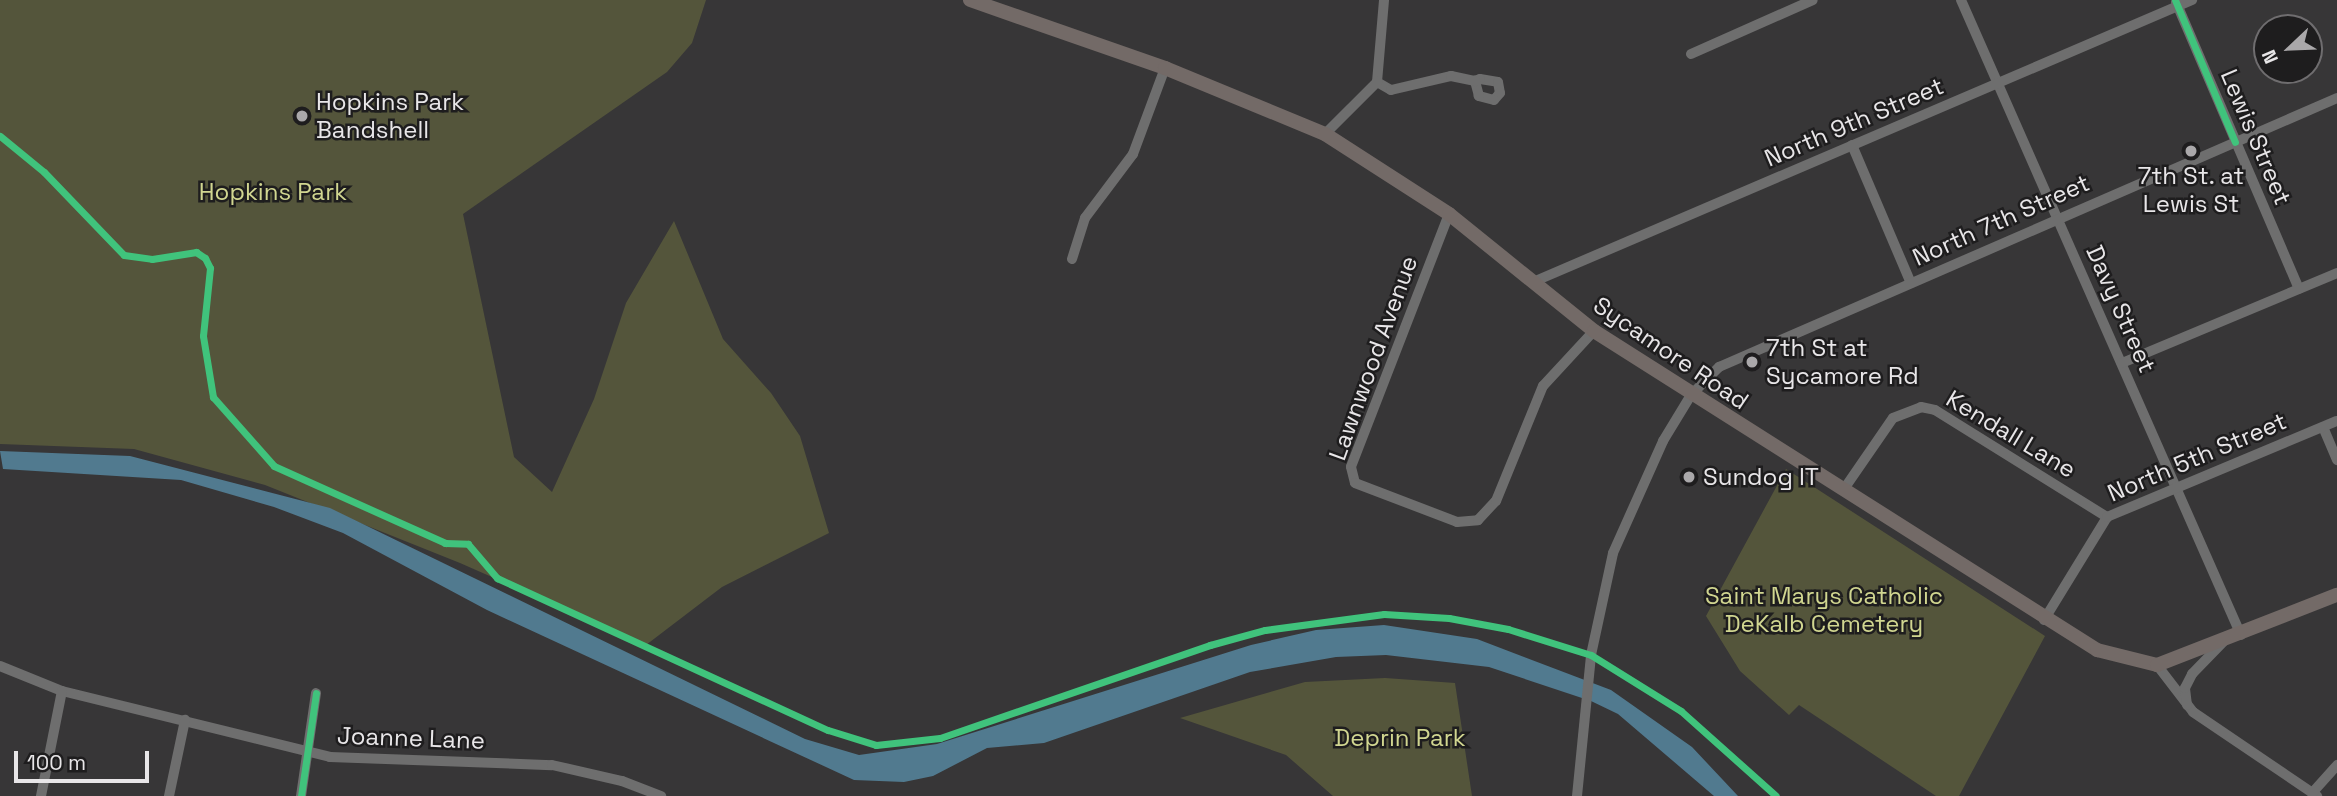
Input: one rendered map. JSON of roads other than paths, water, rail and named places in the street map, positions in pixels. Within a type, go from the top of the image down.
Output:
[{"type":"main road","name":"Sycamore Road","points":[[970,0],[988,3],[1165,68],[1325,134],[1448,214],[1594,331],[1691,395],[1844,489],[2045,620],[2097,650],[2157,665]]},
{"type":"main road","points":[[2157,665],[2241,635],[2337,595]]},
{"type":"street","points":[[1325,134],[1377,82],[1384,0]]},
{"type":"street","points":[[1691,54],[1813,0]]},
{"type":"street","name":"Davy Street","points":[[1961,0],[1996,85],[2241,635]]},
{"type":"street","name":"North 9th Street","points":[[1533,282],[1996,85],[2177,3],[2192,0]]},
{"type":"street","name":"Lewis Street","points":[[2177,3],[2299,289]]},
{"type":"street","points":[[1072,259],[1085,218],[1133,154],[1165,68]]},
{"type":"street","points":[[1377,82],[1391,90],[1451,76],[1475,81]]},
{"type":"street","name":"North 7th Street","points":[[1577,796],[1591,655],[1606,575],[1620,532],[1642,481],[1691,395],[1718,368],[1761,346],[1911,283],[2056,217],[2337,98]]},
{"type":"street","points":[[1852,145],[1911,283]]},
{"type":"street","name":"Lawnwood Avenue","points":[[1448,214],[1351,467],[1353,480],[1360,487],[1457,522],[1478,520],[1496,501],[1543,386],[1594,331]]},
{"type":"street","points":[[2122,363],[2337,273]]},
{"type":"street","name":"Kendall Lane","points":[[1844,489],[1894,418],[1921,407],[1935,410],[2107,517]]},
{"type":"street","name":"North 5th Street","points":[[2045,620],[2107,517],[2176,485],[2337,421]]},
{"type":"street","points":[[2323,427],[2337,460]]},
{"type":"street","points":[[2187,705],[2185,688],[2192,674],[2224,641]]},
{"type":"street","points":[[2157,665],[2187,705],[2314,794],[2337,765]]},
{"type":"street","name":"Joanne Lane","points":[[0,666],[62,691],[345,760],[552,765],[622,780],[661,796]]},
{"type":"street","points":[[41,796],[62,691]]},
{"type":"street","points":[[301,796],[310,753],[316,693]]},
{"type":"street","points":[[169,796],[185,720]]},
{"type":"water","points":[[0,451],[130,456],[330,508],[805,739],[859,755],[937,744],[1251,645],[1316,630],[1384,625],[1477,639],[1611,690],[1692,747],[1738,796],[1714,796],[1618,714],[1591,701],[1489,667],[1386,655],[1336,657],[1250,672],[1044,743],[987,748],[933,776],[904,782],[854,780],[487,610],[343,533],[274,507],[181,480],[3,469]]},
{"type":"place","name":"Hopkins Park Bandshell","points":[[302,116]]},
{"type":"place","name":"7th St. at Lewis St","points":[[2191,151]]},
{"type":"place","name":"7th St at Sycamore Rd","points":[[1752,362]]},
{"type":"place","name":"Sundog IT","points":[[1689,477]]},
{"type":"park label","name":"Hopkins Park","points":[[273,192]]},
{"type":"park label","name":"Saint Marys Catholic DeKalb Cemetery","points":[[1824,610]]},
{"type":"park label","name":"Deprin Park","points":[[1400,738]]}]
